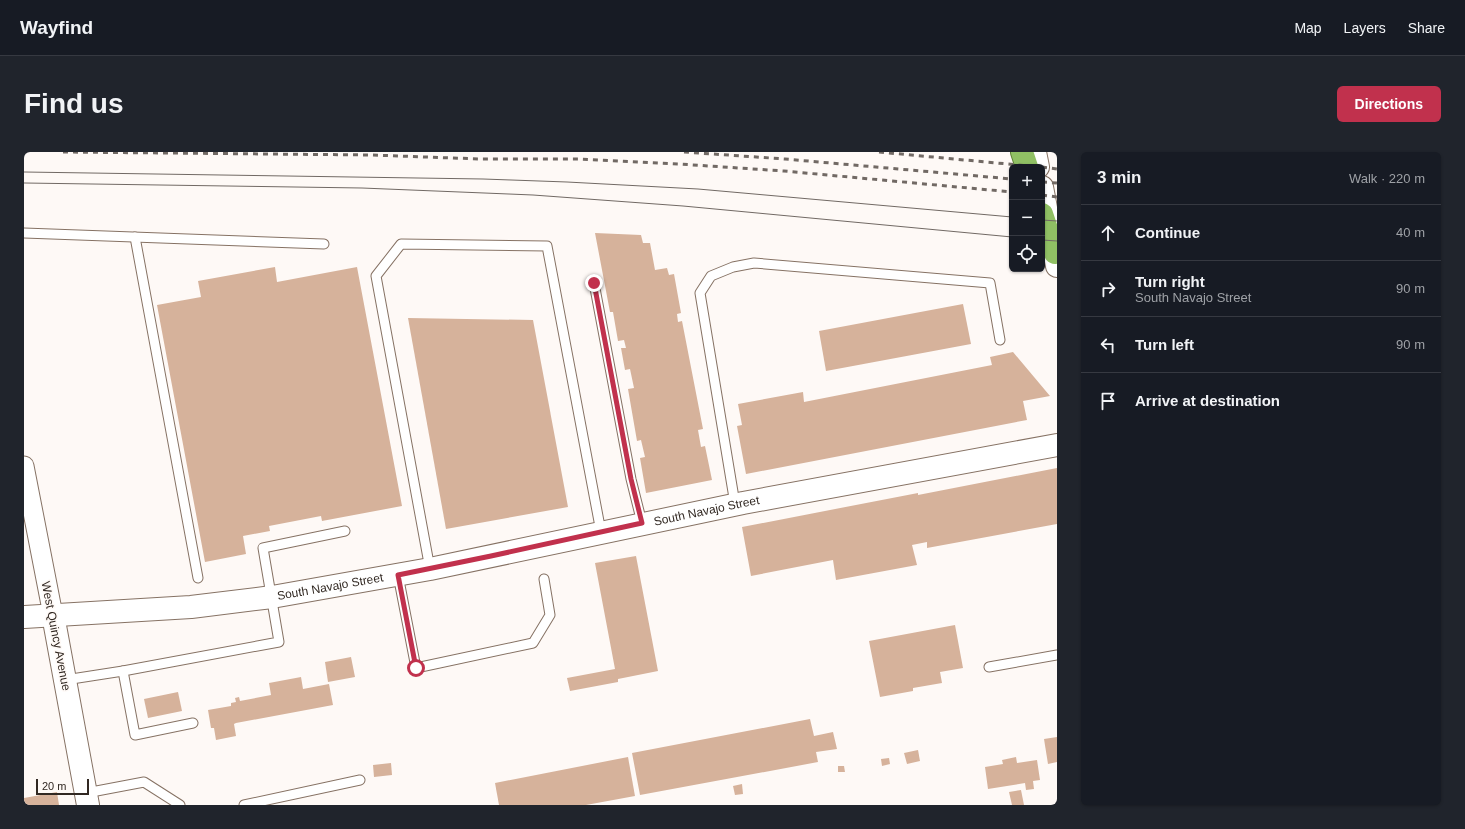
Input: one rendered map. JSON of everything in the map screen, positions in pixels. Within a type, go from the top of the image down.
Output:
[{"type":"highway","points":[[1022,152],[1026,164]]},
{"type":"highway","points":[[1045,224],[1056,259]]},
{"type":"street","points":[[1035,152],[1037,164]]},
{"type":"street","points":[[1045,200],[1056,259]]},
{"type":"street","name":"South Navajo Street","points":[[24,616],[191,607],[272,598],[430,569],[736,504],[1057,445]]},
{"type":"street","name":"West Quincy Avenue","points":[[24,466],[30,526],[53,615],[87,799]]},
{"type":"lane","points":[[24,233],[324,244]]},
{"type":"lane","points":[[135,237],[198,578]]},
{"type":"lane","points":[[430,569],[376,276],[401,244],[547,246],[601,532]]},
{"type":"lane","points":[[736,504],[700,293],[711,276],[733,268],[754,263],[990,283],[1000,340]]},
{"type":"lane","points":[[594,283],[631,479],[642,523]]},
{"type":"lane","points":[[65,680],[123,671],[279,642],[263,548],[345,531]]},
{"type":"lane","points":[[398,575],[416,668],[533,643],[550,615],[544,579]]},
{"type":"lane","points":[[989,667],[1057,655]]},
{"type":"lane","points":[[123,671],[135,735],[193,724]]},
{"type":"lane","points":[[244,805],[360,780]]},
{"type":"lane","points":[[87,799],[144,782],[180,805]]},
{"type":"building","points":[[595,233],[641,235],[643,243],[650,243],[655,270],[667,268],[669,275],[674,274],[681,313],[677,314],[678,322],[682,321],[703,429],[698,430],[701,447],[705,446],[712,480],[646,493],[640,458],[645,457],[641,440],[637,441],[628,389],[634,388],[630,369],[625,370],[621,348],[626,348],[624,340],[618,341],[613,312],[610,312]]},
{"type":"building","points":[[275,267],[277,282],[357,267],[402,506],[322,521],[321,516],[269,526],[270,531],[243,536],[246,554],[205,562],[157,305],[201,297],[198,281]]},
{"type":"building","points":[[963,304],[971,344],[826,371],[819,331]]},
{"type":"building","points":[[408,318],[533,320],[568,507],[446,529]]},
{"type":"building","points":[[1013,352],[1050,396],[1023,401],[1027,420],[746,474],[737,426],[742,425],[738,404],[803,392],[804,402],[992,365],[990,357]]},
{"type":"building","points":[[1057,468],[1057,524],[927,548],[927,542],[912,545],[917,565],[836,580],[833,560],[751,576],[742,527]]},
{"type":"building","points":[[636,556],[658,671],[618,679],[618,682],[570,691],[567,678],[615,669],[595,563]]},
{"type":"building","points":[[955,625],[963,668],[940,672],[942,683],[913,688],[913,691],[880,697],[869,641]]},
{"type":"building","points":[[351,657],[355,677],[328,682],[325,662]]},
{"type":"building","points":[[301,677],[303,689],[329,684],[333,705],[236,723],[234,724],[236,736],[216,740],[214,728],[211,728],[208,710],[231,706],[231,703],[236,702],[235,698],[239,697],[240,701],[271,695],[269,683]]},
{"type":"building","points":[[178,692],[182,711],[148,718],[144,699]]},
{"type":"building","points":[[810,719],[814,736],[833,732],[837,749],[816,752],[818,762],[640,795],[632,753]]},
{"type":"building","points":[[1057,737],[1057,762],[1048,764],[1044,739]]},
{"type":"building","points":[[918,750],[920,761],[907,764],[904,753]]},
{"type":"building","points":[[628,757],[635,796],[586,805],[499,805],[495,783]]},
{"type":"building","points":[[1016,757],[1017,763],[1037,760],[1040,780],[1033,781],[1034,789],[1026,790],[1025,783],[988,789],[985,767],[1003,764],[1002,760]]},
{"type":"building","points":[[889,758],[890,764],[882,766],[881,759]]},
{"type":"building","points":[[391,763],[392,775],[374,777],[373,765]]},
{"type":"building","points":[[838,766],[844,766],[845,772],[838,772]]},
{"type":"building","points":[[742,784],[743,794],[735,795],[733,786]]},
{"type":"building","points":[[1021,790],[1024,805],[1012,805],[1009,792]]},
{"type":"building","points":[[57,792],[59,805],[24,805],[24,798]]},
{"type":"tram line","points":[[24,172],[483,179],[567,182],[698,189],[1009,217]]},
{"type":"tram line","points":[[24,183],[362,188],[533,195],[683,206],[1009,237]]},
{"type":"tram line","points":[[1045,220],[1057,221]]},
{"type":"tram line","points":[[1045,240],[1057,241]]},
{"type":"railway","points":[[63,152],[372,155],[480,159],[579,159],[784,171],[1009,192]]},
{"type":"railway","points":[[684,152],[785,159],[1009,179]]},
{"type":"railway","points":[[879,152],[1009,164]]},
{"type":"railway","points":[[1045,167],[1057,169]]},
{"type":"railway","points":[[1045,182],[1057,183]]},
{"type":"railway","points":[[1045,195],[1057,197]]},
{"type":"route","points":[[416,668],[398,575],[642,523],[631,479],[594,283]]}]
